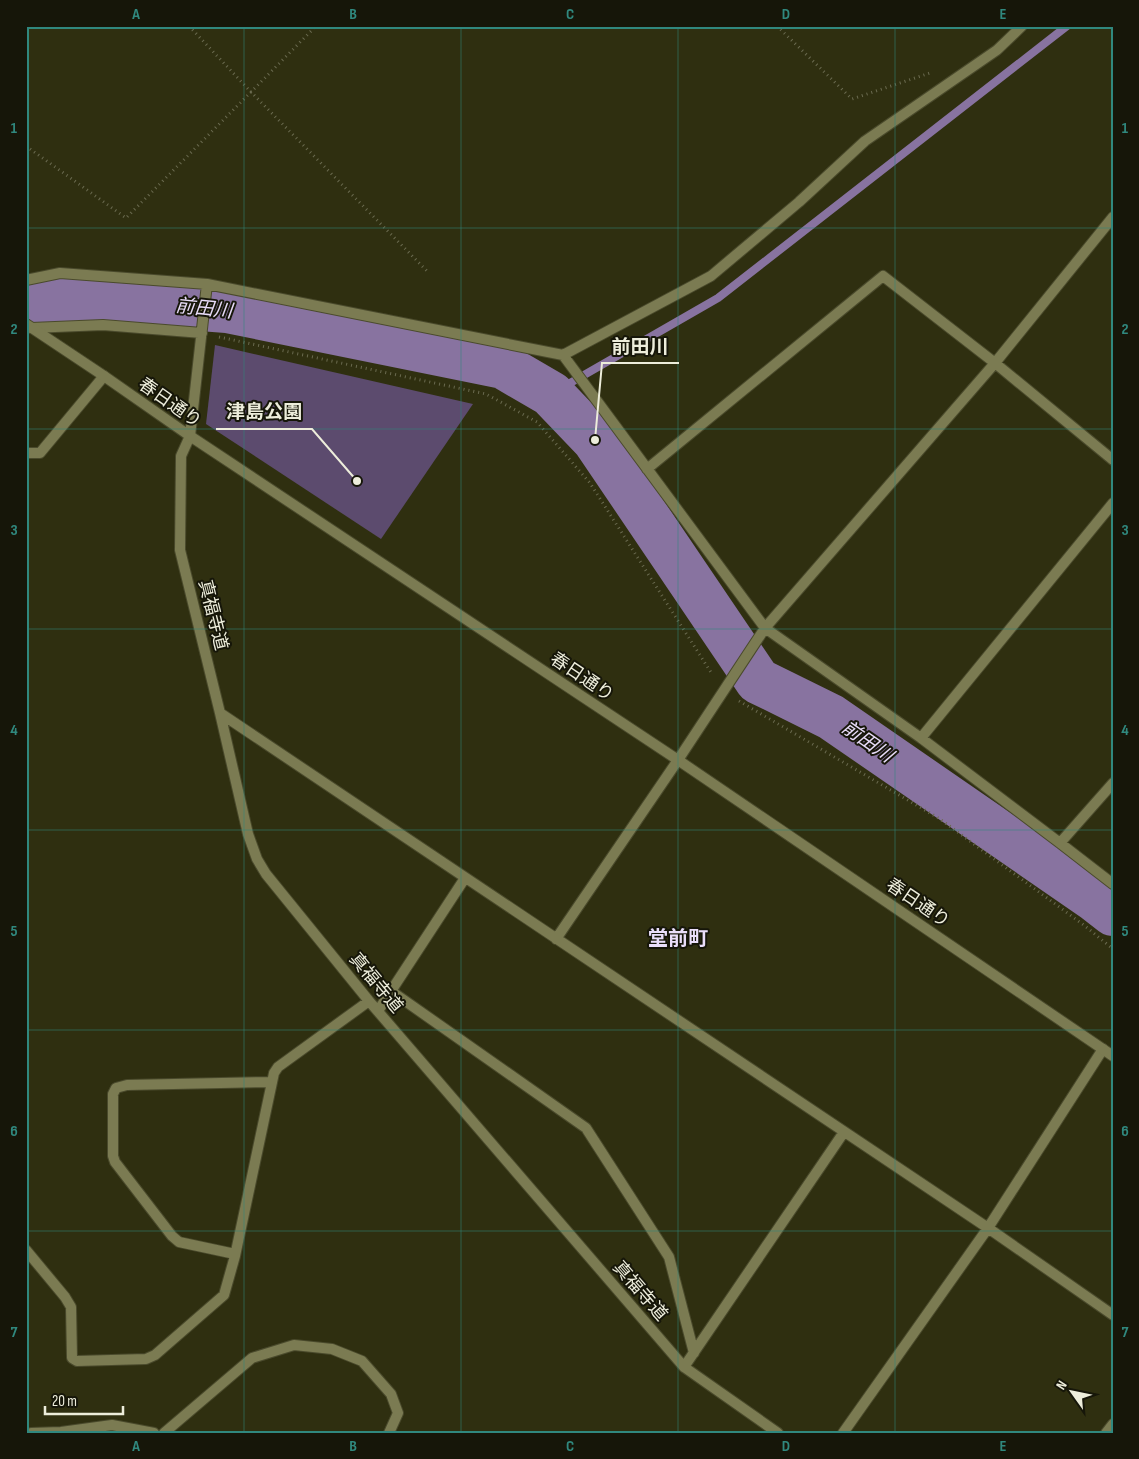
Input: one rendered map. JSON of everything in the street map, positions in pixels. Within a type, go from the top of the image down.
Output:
[{"type":"street","points":[[26,280],[60,273],[207,284],[563,354],[711,276],[798,202],[865,141],[997,50],[1022,26]]},
{"type":"street","points":[[556,939],[724,692],[765,628],[994,363],[1113,216]]},
{"type":"street","points":[[647,469],[883,276],[1113,460]]},
{"type":"street","name":"真福寺道","points":[[207,284],[190,436],[181,456],[180,550],[248,834],[258,859],[266,874],[369,1001],[684,1367],[778,1433]]},
{"type":"street","points":[[29,326],[104,324],[202,333]]},
{"type":"street","name":"春日通り","points":[[29,326],[190,436],[678,760],[1113,1056]]},
{"type":"street","points":[[563,354],[765,628],[921,738],[1113,884]]},
{"type":"street","points":[[26,453],[40,453],[104,376]]},
{"type":"street","points":[[921,738],[1113,503]]},
{"type":"street","points":[[220,712],[988,1228],[1113,1315]]},
{"type":"street","points":[[1060,842],[1113,783]]},
{"type":"street","points":[[378,1011],[466,878]]},
{"type":"street","points":[[390,991],[586,1128],[669,1257],[694,1353]]},
{"type":"street","points":[[26,1250],[71,1307],[72,1358],[77,1361],[146,1359],[155,1355],[224,1295],[235,1254],[274,1073],[278,1067],[369,1001]]},
{"type":"street","points":[[843,1433],[988,1228],[1103,1049]]},
{"type":"street","points":[[235,1254],[179,1242],[172,1236],[115,1162],[113,1156],[113,1094],[116,1088],[128,1086],[272,1082]]},
{"type":"street","points":[[684,1367],[844,1132]]},
{"type":"street","points":[[164,1433],[252,1358],[294,1344],[332,1348],[362,1361],[391,1394],[398,1413],[389,1433]]},
{"type":"street","points":[[1106,1433],[1113,1424]]},
{"type":"street","points":[[31,1433],[61,1432],[112,1426],[154,1433]]},
{"type":"path","points":[[189,26],[251,92],[429,273]]},
{"type":"path","points":[[26,146],[126,218],[316,26]]},
{"type":"path","points":[[777,26],[852,99],[933,71]]},
{"type":"path","points":[[202,333],[486,394],[537,422],[590,483],[724,692],[940,819],[1085,926],[1113,949]]},
{"type":"shaded area","points":[[215,345],[473,404],[381,539],[206,424]]},
{"type":"waterway","points":[[551,394],[718,298],[1067,26]]},
{"type":"waterway","name":"前田川","points":[[26,308],[70,298],[227,310],[503,366],[551,394],[595,440],[758,681],[831,717],[1113,913]]},
{"type":"place","name":"前田川","points":[[595,440]]},
{"type":"place","name":"津島公園","points":[[357,481]]},
{"type":"district","name":"堂前町","points":[[678,939]]}]
